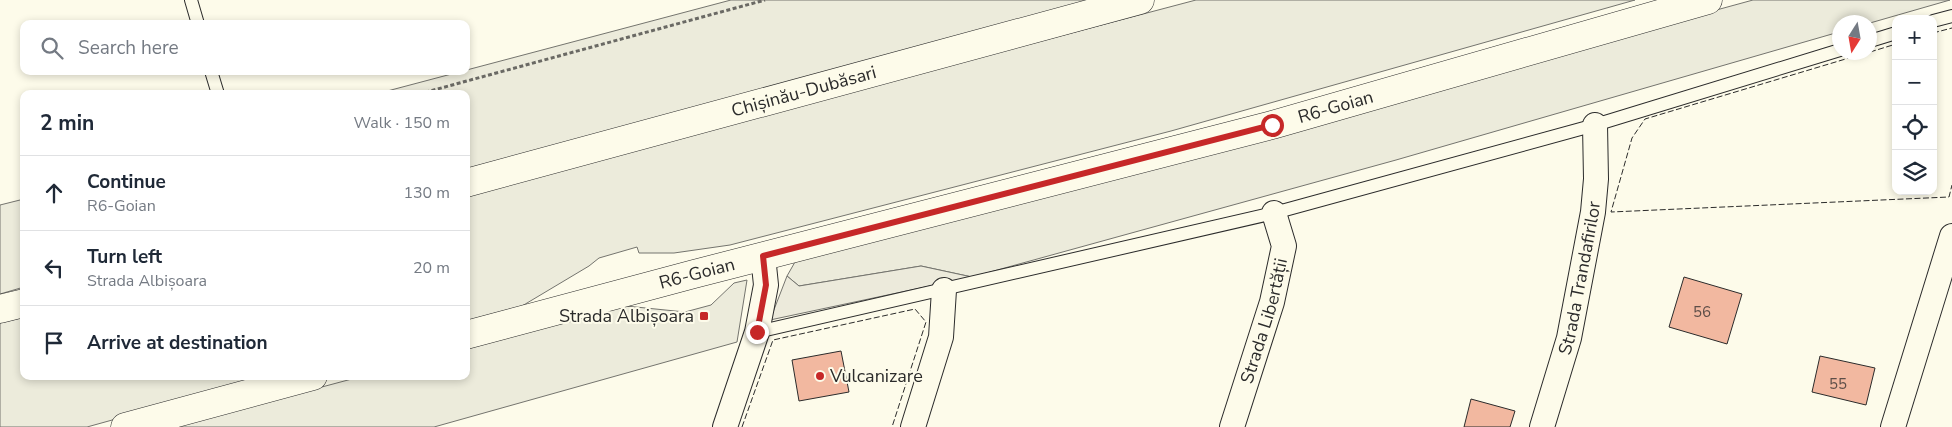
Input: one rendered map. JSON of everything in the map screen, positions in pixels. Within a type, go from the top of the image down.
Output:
[{"type":"main road","name":"Chișinău-Dubăsari","points":[[470,182],[1140,0]]},
{"type":"main road","name":"R6-Goian","points":[[470,334],[763,256],[1272,125],[1708,0]]},
{"type":"main road","points":[[0,309],[20,304]]},
{"type":"main road","points":[[125,427],[299,380]]},
{"type":"street","name":"Strada Trandafirilor","points":[[1542,427],[1569,338],[1593,212],[1596,179],[1595,125]]},
{"type":"street","name":"Strada Libertății","points":[[1232,427],[1272,302],[1284,246],[1274,213]]},
{"type":"street","points":[[1893,427],[1952,236]]},
{"type":"street","points":[[725,427],[757,332],[766,285],[763,256]]},
{"type":"street","points":[[913,427],[941,337],[944,290]]},
{"type":"lane","points":[[191,0],[197,20]]},
{"type":"lane","points":[[1937,20],[1952,16]]},
{"type":"lane","points":[[1877,39],[1892,34]]},
{"type":"lane","points":[[757,332],[1274,213],[1595,125],[1832,52]]},
{"type":"lane","points":[[212,75],[217,90]]},
{"type":"path","points":[[434,90],[765,0]]},
{"type":"shaded area","points":[[731,0],[1091,0],[470,168],[470,90],[391,90],[448,75],[470,75],[470,69]]},
{"type":"shaded area","points":[[1196,0],[1635,0],[1171,131],[730,245],[674,253],[639,253],[637,247],[599,258],[522,306],[470,320],[470,195],[761,115]]},
{"type":"shaded area","points":[[1753,0],[1950,0],[1892,15],[1892,17],[1877,21],[1877,15],[1832,15],[1832,34],[1396,160],[972,277],[921,266],[799,286],[787,276],[795,262]]},
{"type":"shaded area","points":[[20,200],[20,288],[0,294],[0,205]]},
{"type":"shaded area","points":[[921,266],[972,277],[770,320],[787,276],[799,286]]},
{"type":"shaded area","points":[[747,280],[737,342],[434,427],[172,427],[348,380],[470,380],[470,348],[626,306],[685,312],[711,305],[734,283]]},
{"type":"shaded area","points":[[20,318],[20,380],[257,380],[87,427],[0,427],[0,323]]},
{"type":"building","points":[[1684,277],[1742,294],[1727,344],[1669,327]]},
{"type":"building","name":"Vulcanizare","points":[[841,351],[849,392],[799,401],[792,360]]},
{"type":"building","points":[[1820,356],[1875,368],[1866,405],[1812,392]]},
{"type":"building","points":[[1471,399],[1515,411],[1510,427],[1464,427]]},
{"type":"fence","points":[[1937,32],[1952,28]]},
{"type":"fence","points":[[1877,50],[1892,45]]},
{"type":"fence","points":[[1842,60],[1645,119],[1632,138],[1611,212],[1949,197],[1952,185]]},
{"type":"fence","points":[[742,427],[773,340],[915,309],[926,322],[892,427]]},
{"type":"place","name":"Strada Albișoara","points":[[704,316]]},
{"type":"place","name":"Vulcanizare","points":[[820,376]]},
{"type":"route","points":[[757,332],[766,285],[763,256],[1272,125]]}]
